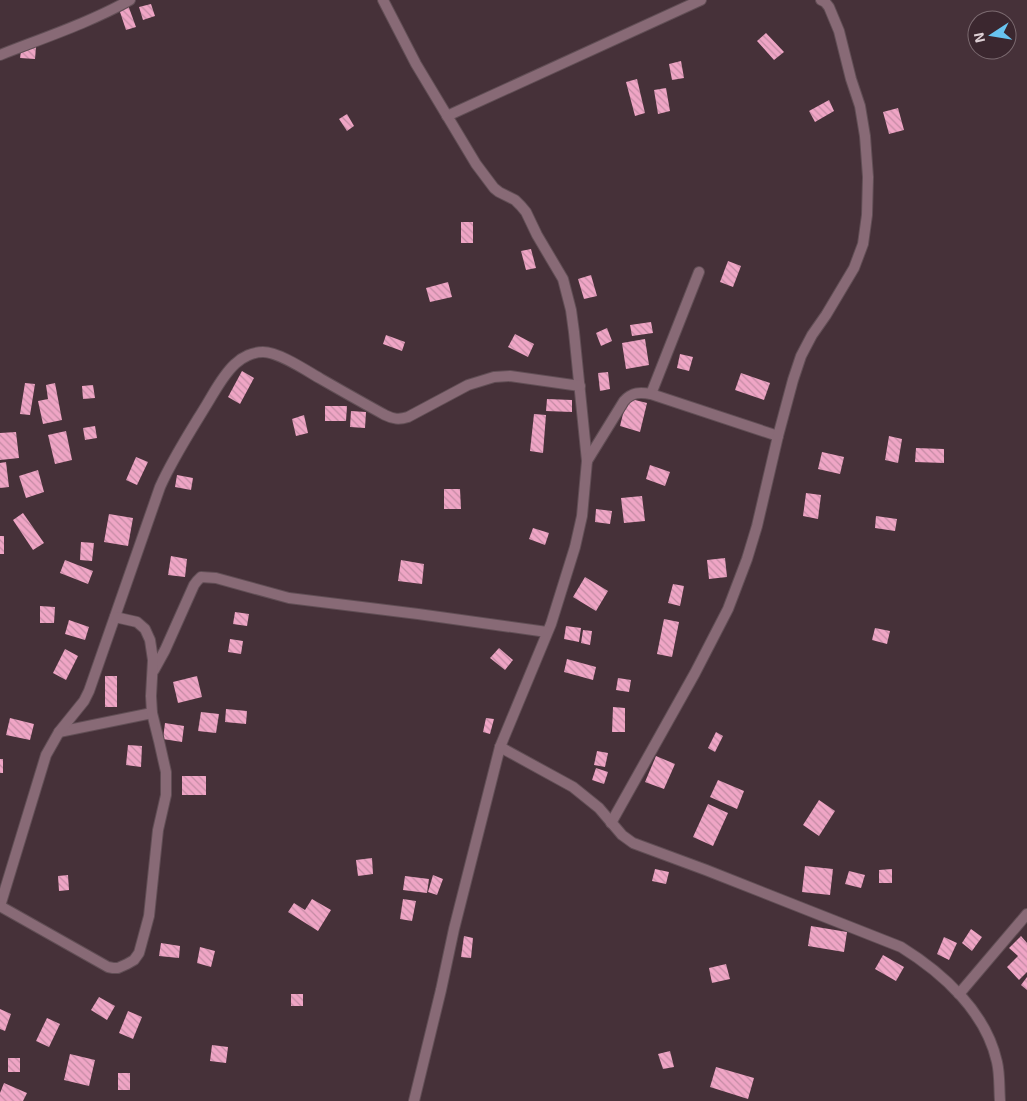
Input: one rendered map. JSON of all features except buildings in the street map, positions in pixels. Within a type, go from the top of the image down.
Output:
[{"type":"street","points":[[0,55],[91,19],[130,0]]},
{"type":"street","points":[[383,0],[416,64],[476,164],[494,188],[515,200],[526,212],[537,235],[564,279],[571,310],[587,461],[582,516],[575,547],[547,632],[500,747],[454,929],[414,1101]]},
{"type":"street","points":[[447,116],[701,0]]},
{"type":"street","points":[[611,823],[728,610],[757,526],[778,436],[801,356],[854,268],[863,244],[867,215],[868,177],[865,136],[860,106],[839,31],[829,7],[821,0]]},
{"type":"street","points":[[651,394],[699,272]]},
{"type":"street","points":[[115,617],[137,622],[145,629],[150,640],[153,672],[152,713],[166,772],[166,795],[158,830],[149,916],[139,953],[134,960],[118,968],[108,966],[0,906],[46,755],[59,732],[84,701],[89,691],[160,487],[169,466],[234,364],[254,353],[264,352],[290,361],[392,419],[408,417],[468,385],[494,377],[510,376],[580,386]]},
{"type":"street","points":[[587,461],[628,396],[641,392],[778,436]]},
{"type":"street","points":[[153,672],[194,585],[201,577],[216,578],[289,598],[547,632]]},
{"type":"street","points":[[59,732],[152,713]]},
{"type":"street","points":[[500,747],[573,786],[599,808],[622,835],[633,843],[901,947],[929,965],[978,1017],[987,1034],[997,1063],[1000,1101]]},
{"type":"street","points":[[958,994],[1027,914]]}]
